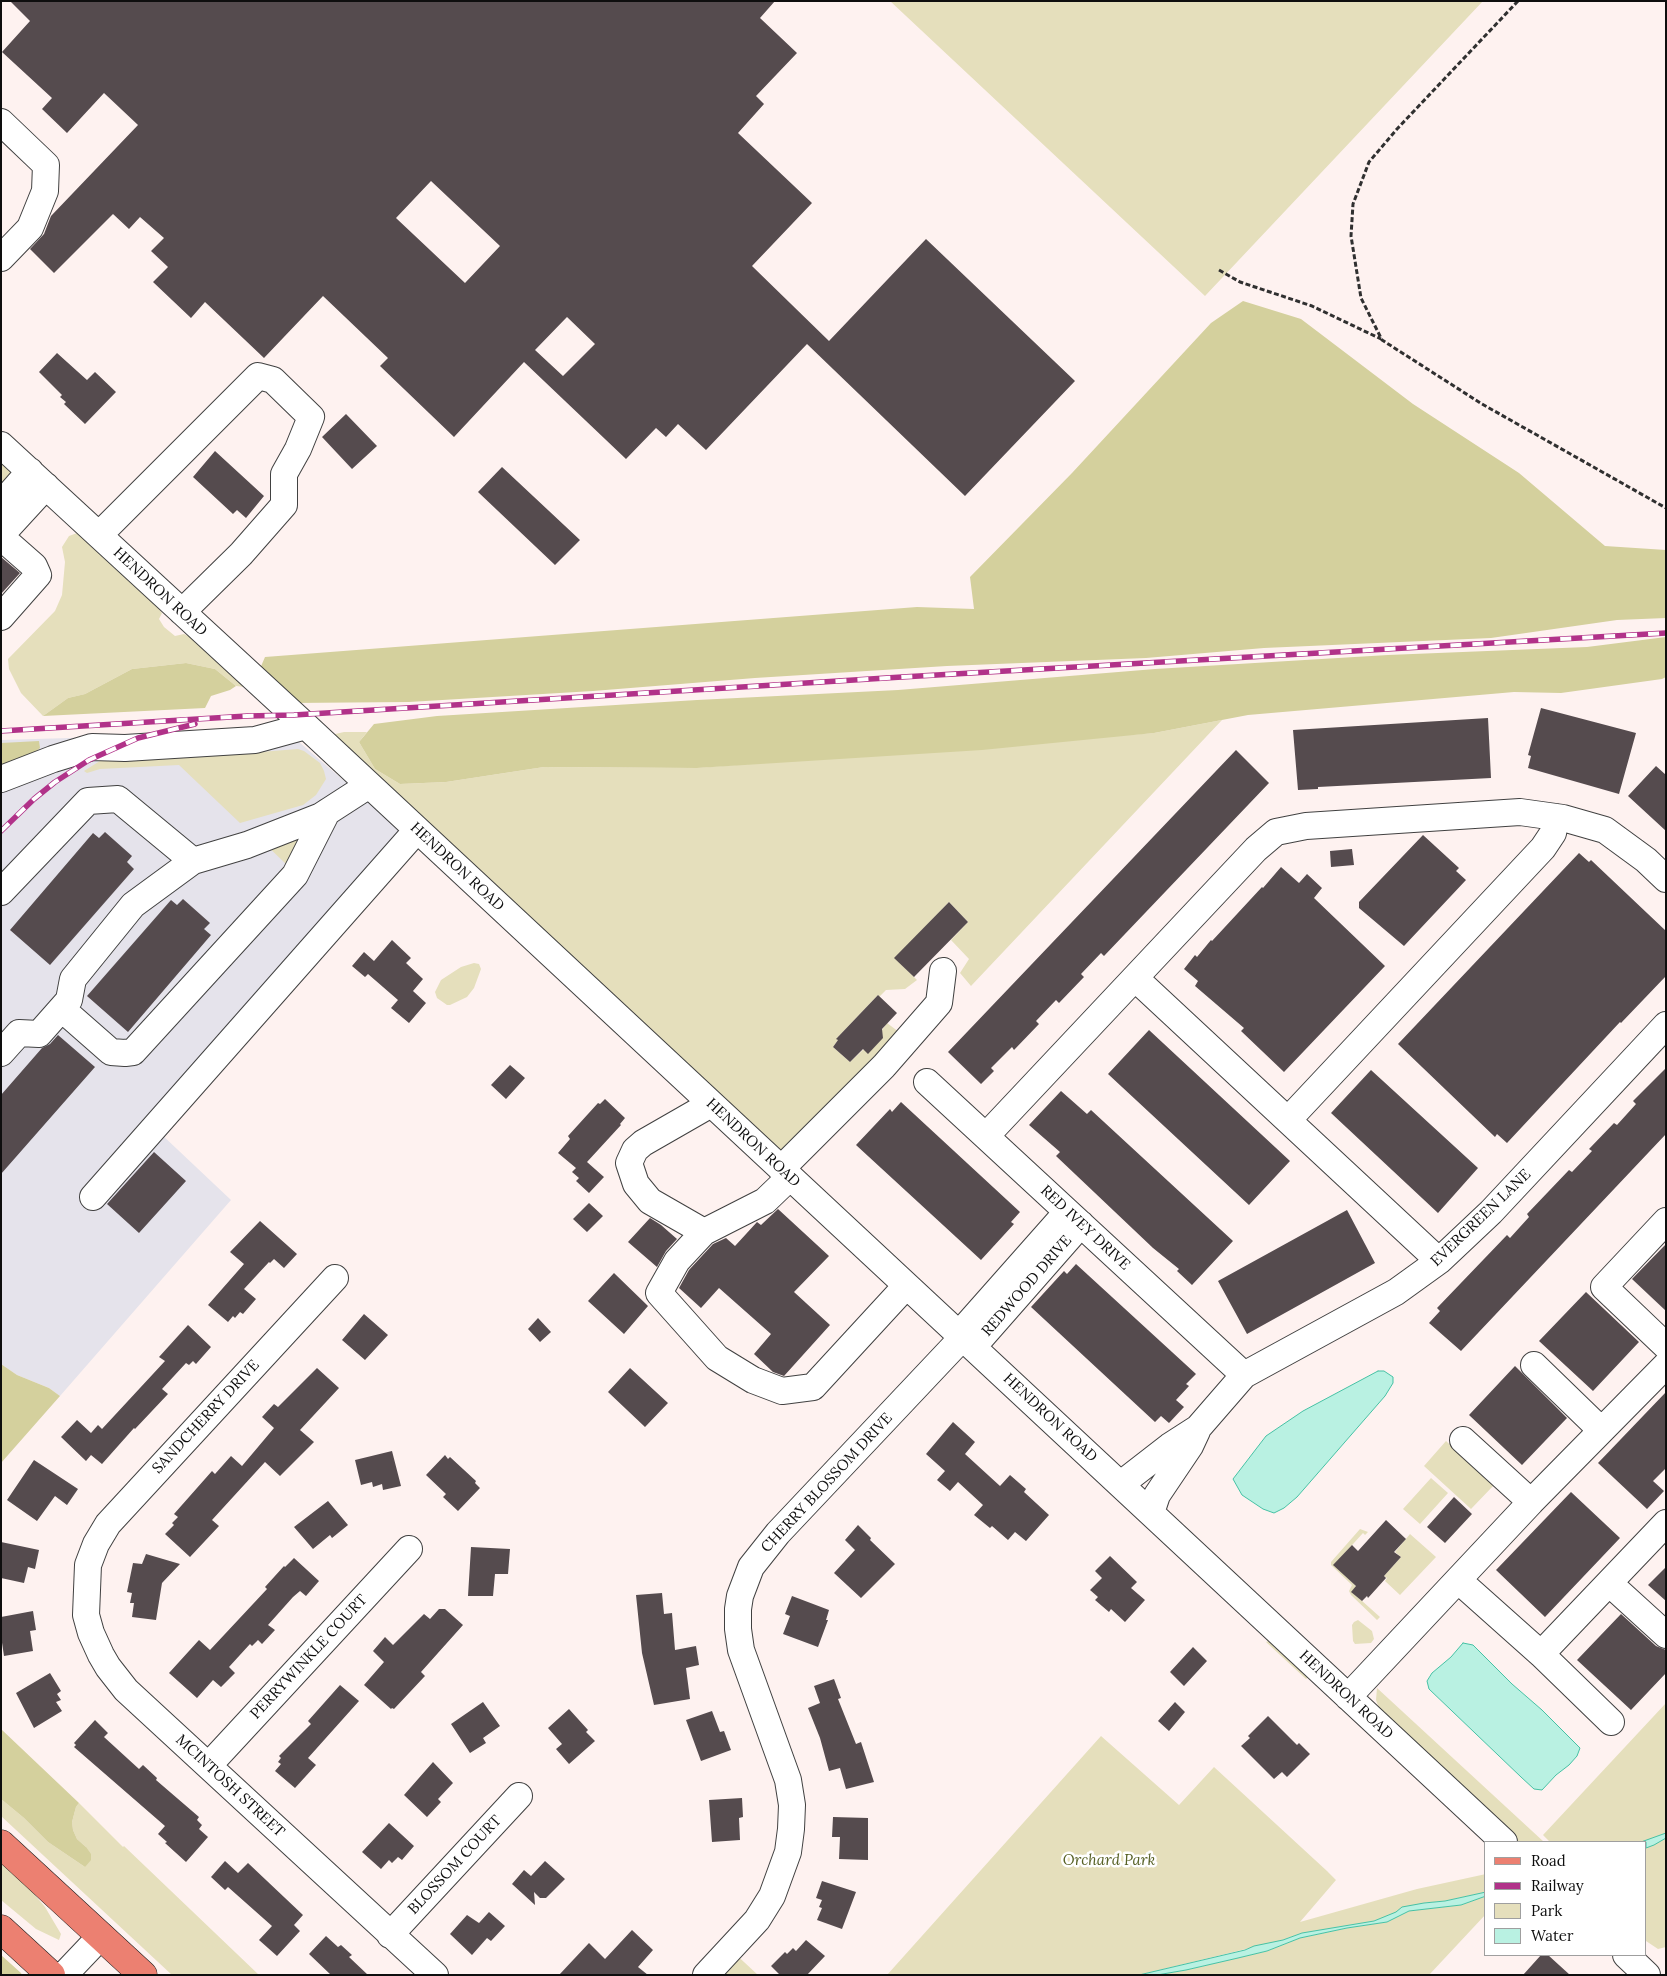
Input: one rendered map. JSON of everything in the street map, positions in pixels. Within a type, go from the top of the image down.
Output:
[{"type":"main road","points":[[1,1844],[143,1975]]},
{"type":"main road","points":[[1,1929],[51,1975]]},
{"type":"street","points":[[1,122],[46,165],[46,191],[30,228],[1,258]]},
{"type":"street","points":[[99,535],[258,376],[273,380],[311,417],[298,449],[284,474],[284,505],[241,554],[182,612]]},
{"type":"street","name":"HENDRON ROAD","points":[[1,445],[418,830],[1503,1841]]},
{"type":"street","points":[[1,504],[38,479]]},
{"type":"street","points":[[1,617],[38,575],[34,566],[1,536],[38,479]]},
{"type":"street","points":[[1,779],[53,759],[92,747],[125,748],[255,740],[306,726]]},
{"type":"street","points":[[1,1053],[19,1033],[39,1034],[69,1000],[73,979],[133,905],[193,861],[247,845],[327,812],[369,785]]},
{"type":"street","points":[[1,892],[88,801],[118,799],[193,861]]},
{"type":"street","points":[[62,1009],[111,1052],[133,1052],[295,875],[327,812]]},
{"type":"street","points":[[986,1136],[1256,849],[1276,832],[1306,826],[1520,812],[1556,817],[1605,830],[1646,860],[1666,879]]},
{"type":"street","points":[[1288,1120],[1543,848],[1553,833],[1556,817]]},
{"type":"street","points":[[93,1197],[418,830]]},
{"type":"street","points":[[906,1286],[814,1387],[782,1391],[753,1380],[717,1358],[659,1293],[678,1261],[704,1232],[765,1201],[786,1173],[939,1003],[943,971]]},
{"type":"street","points":[[1135,978],[1439,1261]]},
{"type":"street","name":"EVERGREEN LANE","points":[[1151,1513],[1157,1495],[1190,1446],[1198,1428],[1244,1374],[1396,1292],[1439,1261],[1491,1212],[1666,1025]]},
{"type":"street","name":"RED IVEY DRIVE","points":[[927,1082],[1244,1374]]},
{"type":"street","points":[[704,1232],[650,1201],[636,1184],[629,1163],[635,1150],[643,1143],[711,1104]]},
{"type":"street","name":"REDWOOD DRIVE","points":[[965,1340],[1074,1218]]},
{"type":"street","points":[[1666,1221],[1604,1286],[1666,1346]]},
{"type":"street","name":"SANDCHERRY DRIVE","points":[[88,1565],[96,1544],[108,1524],[334,1278]]},
{"type":"street","name":"CHERRY BLOSSOM DRIVE","points":[[706,1975],[757,1920],[772,1896],[788,1852],[791,1829],[792,1806],[788,1780],[740,1650],[738,1609],[740,1596],[752,1567],[778,1533],[965,1340]]},
{"type":"street","points":[[1534,1365],[1601,1430]]},
{"type":"street","points":[[1348,1698],[1531,1502],[1666,1365]]},
{"type":"street","name":"EVERGREEN LANE","points":[[1121,1484],[1170,1446],[1198,1428]]},
{"type":"street","points":[[1463,1440],[1531,1502]]},
{"type":"street","points":[[1541,1654],[1666,1523]]},
{"type":"street","name":"PERRYWINKLE COURT","points":[[209,1765],[409,1549]]},
{"type":"street","name":"MCINTOSH STREET","points":[[88,1565],[86,1615],[91,1633],[108,1667],[126,1690],[435,1975]]},
{"type":"street","points":[[1458,1580],[1541,1654],[1611,1722]]},
{"type":"street","points":[[1610,1582],[1666,1635]]},
{"type":"street","name":"BLOSSOM COURT","points":[[390,1934],[519,1796]]},
{"type":"street","points":[[64,1975],[101,1936]]},
{"type":"street","points":[[1627,1956],[1647,1975]]},
{"type":"path","points":[[1382,340],[1361,298],[1351,236],[1353,204],[1369,162],[1397,128],[1518,1]]},
{"type":"path","points":[[1219,270],[1240,282],[1312,306],[1382,340],[1482,404],[1666,508]]},
{"type":"shaded area","points":[[1243,301],[1301,319],[1413,404],[1519,473],[1605,546],[1666,550],[1666,618],[1617,620],[1491,638],[1264,648],[1146,658],[947,666],[409,702],[292,703],[259,671],[265,657],[917,607],[974,609],[970,577],[1072,473],[1211,323]]},
{"type":"shaded area","points":[[1666,637],[1666,677],[1662,679],[1561,693],[1514,692],[1248,715],[1154,733],[982,750],[697,768],[544,767],[446,782],[400,784],[375,769],[359,742],[374,724],[437,716],[898,690],[1155,669],[1388,655],[1587,647]]},
{"type":"shaded area","points":[[186,663],[215,669],[236,686],[211,696],[205,708],[43,716],[68,698],[85,694],[132,669]]},
{"type":"shaded area","points":[[239,733],[292,736],[412,839],[160,1133],[231,1200],[60,1396],[49,1388],[17,1375],[1,1364],[1,740]]},
{"type":"shaded area","points":[[39,741],[40,748],[31,756],[1,765],[1,743]]},
{"type":"shaded area","points":[[1,1364],[17,1375],[49,1388],[60,1396],[1,1463]]},
{"type":"shaded area","points":[[1,1729],[79,1803],[72,1822],[77,1839],[91,1854],[91,1860],[85,1867],[48,1842],[24,1818],[1,1799]]},
{"type":"shaded area","points":[[1,1955],[21,1973],[22,1975],[1,1975]]},
{"type":"green space","points":[[890,1],[1483,1],[1205,296]]},
{"type":"green space","points":[[1,459],[10,468],[12,478],[1,495]]},
{"type":"green space","points":[[77,533],[84,536],[158,608],[162,613],[159,619],[164,627],[175,636],[184,634],[196,640],[245,687],[236,686],[215,669],[186,663],[132,669],[85,694],[68,698],[43,716],[21,693],[9,669],[8,659],[55,611],[62,595],[65,562],[62,547],[69,536]]},
{"type":"green space","points":[[1222,720],[971,986],[960,973],[969,959],[951,940],[968,922],[949,902],[895,958],[917,980],[905,989],[886,990],[879,997],[878,995],[837,1038],[838,1040],[833,1047],[850,1062],[877,1037],[887,1023],[899,1032],[785,1162],[331,735],[344,732],[367,732],[359,742],[375,769],[400,784],[446,782],[544,767],[697,768],[1154,733]]},
{"type":"green space","points":[[298,749],[304,751],[320,763],[324,771],[326,779],[316,795],[303,805],[240,823],[179,765],[100,769],[87,773],[84,771],[111,754],[247,753]]},
{"type":"green space","points":[[306,831],[287,865],[261,840]]},
{"type":"green space","points":[[474,963],[479,964],[481,969],[474,988],[467,997],[450,1005],[437,998],[435,992],[441,980],[461,967]]},
{"type":"green space","points":[[1446,1441],[1494,1485],[1471,1509],[1424,1466]]},
{"type":"green space","points":[[1431,1478],[1448,1493],[1420,1524],[1403,1509]]},
{"type":"green space","points":[[1360,1529],[1368,1532],[1365,1535],[1363,1533],[1334,1565],[1356,1586],[1352,1592],[1380,1617],[1377,1620],[1351,1595],[1349,1591],[1352,1585],[1331,1565],[1331,1562]]},
{"type":"green space","points":[[1410,1534],[1436,1557],[1400,1595],[1385,1581],[1387,1578],[1384,1576],[1401,1557],[1395,1552]]},
{"type":"green space","points":[[1358,1620],[1372,1631],[1374,1639],[1371,1643],[1355,1644],[1353,1641],[1352,1625]]},
{"type":"green space","points":[[1271,1640],[1309,1676],[1306,1679],[1266,1642]]},
{"type":"green space","points":[[1377,1688],[1543,1841],[1518,1841],[1382,1716],[1376,1700]]},
{"type":"green space","points":[[1666,1703],[1666,1947],[1658,1949],[1647,1942],[1647,1841],[1549,1841],[1543,1835]]},
{"type":"green space","name":"Orchard Park","points":[[1101,1736],[1179,1805],[1214,1767],[1327,1871],[1336,1880],[1300,1922],[1417,1889],[1484,1874],[1484,1892],[1445,1901],[1424,1903],[1374,1921],[1302,1933],[1283,1940],[1139,1975],[887,1975]]},
{"type":"green space","points":[[1,1799],[24,1818],[48,1842],[85,1867],[86,1847],[77,1839],[72,1822],[79,1803],[259,1975],[172,1975],[1,1816]]},
{"type":"green space","points":[[1,1863],[24,1882],[45,1907],[61,1934],[59,1940],[36,1929],[1,1900]]},
{"type":"green space","points":[[1484,1897],[1484,1916],[1429,1975],[1157,1975],[1267,1951],[1300,1938],[1387,1922],[1409,1911],[1461,1905]]},
{"type":"green space","points":[[730,1949],[758,1975],[706,1975]]},
{"type":"water","points":[[1378,1371],[1384,1371],[1393,1377],[1393,1383],[1385,1396],[1297,1497],[1284,1508],[1274,1513],[1263,1509],[1242,1495],[1233,1479],[1266,1436],[1303,1411]]},
{"type":"water","points":[[1463,1643],[1473,1645],[1580,1748],[1577,1756],[1569,1765],[1542,1790],[1534,1789],[1429,1689],[1427,1681],[1432,1673],[1451,1657]]},
{"type":"water","points":[[1666,1833],[1666,1838],[1647,1848],[1647,1841],[1644,1841]]},
{"type":"water","points":[[1484,1892],[1484,1897],[1461,1905],[1409,1911],[1387,1922],[1300,1938],[1267,1951],[1238,1958],[1157,1975],[1139,1975],[1245,1950],[1302,1933],[1374,1921],[1396,1912],[1402,1907],[1445,1901]]},
{"type":"building","points":[[10,1],[775,1],[760,18],[797,53],[756,96],[764,104],[738,133],[812,203],[752,266],[829,341],[926,239],[1075,381],[965,496],[807,344],[706,450],[678,424],[666,437],[656,428],[626,459],[524,362],[454,437],[380,366],[388,358],[323,296],[264,358],[205,302],[191,318],[153,282],[168,267],[151,251],[164,238],[140,217],[129,229],[113,214],[54,273],[30,249],[44,234],[51,216],[138,125],[104,93],[67,133],[42,109],[52,98],[2,52],[30,21]],"holes":[[[431,181],[500,246],[465,283],[396,218]],[[567,317],[595,344],[563,376],[535,350]]]},
{"type":"building","points":[[57,353],[87,380],[95,372],[116,392],[85,424],[64,404],[66,402],[60,397],[62,395],[39,372]]},
{"type":"building","points":[[346,414],[377,446],[352,469],[322,437]]},
{"type":"building","points":[[215,451],[264,496],[246,518],[237,510],[233,514],[193,477]]},
{"type":"building","points":[[502,467],[580,540],[555,565],[478,492]]},
{"type":"building","points":[[1,557],[20,573],[1,594]]},
{"type":"building","points":[[1541,708],[1636,733],[1619,794],[1528,768],[1531,756],[1528,755]]},
{"type":"building","points":[[1488,718],[1491,778],[1318,787],[1318,789],[1298,790],[1293,730]]},
{"type":"building","points":[[1236,750],[1269,783],[1104,956],[1101,953],[1081,974],[1084,977],[1059,1003],[1056,1000],[1036,1021],[1039,1024],[1014,1050],[1012,1047],[991,1068],[994,1071],[981,1084],[948,1052]]},
{"type":"building","points":[[1656,766],[1666,775],[1666,831],[1628,796]]},
{"type":"building","points":[[105,832],[132,856],[127,862],[134,869],[50,965],[10,930],[93,833],[99,838]]},
{"type":"building","points":[[1423,835],[1459,868],[1456,871],[1466,880],[1404,946],[1359,908],[1359,902]]},
{"type":"building","points":[[1352,849],[1354,865],[1331,867],[1330,851]]},
{"type":"building","points":[[1579,853],[1589,862],[1591,860],[1666,931],[1666,976],[1620,1022],[1507,1143],[1497,1134],[1495,1137],[1398,1044]]},
{"type":"building","points":[[1281,867],[1299,883],[1307,874],[1322,888],[1314,898],[1385,966],[1284,1072],[1241,1031],[1244,1028],[1195,986],[1198,981],[1184,969],[1195,955],[1197,957]]},
{"type":"building","points":[[183,899],[210,923],[204,929],[211,935],[128,1032],[87,996],[171,900],[177,905]]},
{"type":"building","points":[[949,902],[968,922],[914,977],[894,958]]},
{"type":"building","points":[[392,940],[411,958],[406,963],[423,979],[413,991],[426,1003],[409,1023],[391,1008],[398,1000],[368,974],[365,977],[352,966],[364,952],[374,961]]},
{"type":"building","points":[[878,995],[897,1013],[882,1029],[883,1038],[868,1054],[863,1049],[850,1062],[833,1047],[838,1040],[836,1039]]},
{"type":"building","points":[[1149,1030],[1290,1161],[1249,1205],[1108,1074]]},
{"type":"building","points":[[58,1035],[95,1067],[1,1174],[1,1095],[42,1048],[50,1044]]},
{"type":"building","points":[[510,1065],[525,1078],[506,1099],[491,1085]]},
{"type":"building","points":[[1666,1068],[1666,1134],[1461,1351],[1429,1323],[1440,1311],[1437,1308],[1507,1235],[1510,1238],[1529,1217],[1527,1214],[1569,1170],[1572,1172],[1592,1151],[1589,1149],[1614,1123],[1617,1125],[1636,1104],[1633,1101]]},
{"type":"building","points":[[1371,1070],[1478,1168],[1438,1213],[1331,1113]]},
{"type":"building","points":[[1061,1091],[1087,1114],[1091,1110],[1233,1241],[1192,1285],[1177,1271],[1179,1269],[1153,1248],[1056,1156],[1060,1152],[1029,1125]]},
{"type":"building","points":[[605,1099],[625,1118],[621,1125],[587,1162],[604,1177],[589,1193],[576,1181],[579,1178],[572,1172],[576,1168],[558,1153],[570,1139],[568,1136],[598,1103],[600,1104]]},
{"type":"building","points":[[901,1102],[1020,1212],[1011,1222],[1014,1224],[981,1260],[856,1145],[890,1109],[892,1112]]},
{"type":"building","points":[[154,1152],[186,1181],[139,1233],[107,1204]]},
{"type":"building","points":[[589,1203],[603,1216],[587,1232],[573,1219]]},
{"type":"building","points":[[778,1209],[829,1256],[794,1292],[830,1325],[784,1376],[773,1372],[754,1354],[771,1334],[719,1288],[701,1308],[679,1288],[689,1270],[713,1244],[726,1238],[735,1246],[757,1222],[761,1225]]},
{"type":"building","points":[[1347,1210],[1375,1263],[1247,1334],[1218,1281]]},
{"type":"building","points":[[650,1218],[677,1239],[666,1251],[657,1267],[628,1242]]},
{"type":"building","points":[[260,1221],[297,1254],[284,1268],[274,1259],[269,1262],[244,1289],[256,1299],[243,1314],[240,1312],[228,1322],[208,1305],[244,1264],[230,1252]]},
{"type":"building","points":[[1666,1244],[1666,1311],[1632,1279]]},
{"type":"building","points":[[1076,1264],[1196,1374],[1186,1384],[1189,1386],[1176,1400],[1184,1407],[1169,1423],[1161,1416],[1155,1422],[1031,1307],[1064,1271],[1067,1274]]},
{"type":"building","points":[[614,1273],[648,1306],[624,1334],[588,1301]]},
{"type":"building","points":[[1586,1292],[1639,1342],[1593,1391],[1539,1341]]},
{"type":"building","points":[[364,1314],[388,1335],[365,1360],[342,1340]]},
{"type":"building","points":[[538,1318],[551,1332],[540,1342],[528,1329]]},
{"type":"building","points":[[188,1325],[211,1347],[196,1364],[193,1361],[189,1365],[186,1363],[162,1389],[168,1394],[102,1464],[91,1455],[86,1461],[61,1437],[77,1420],[91,1433],[98,1425],[102,1429],[165,1361],[159,1357]]},
{"type":"building","points":[[1515,1366],[1567,1418],[1522,1465],[1469,1415]]},
{"type":"building","points":[[317,1368],[339,1388],[300,1430],[314,1442],[280,1476],[265,1462],[212,1520],[219,1526],[190,1557],[165,1534],[174,1525],[172,1523],[178,1517],[174,1514],[212,1471],[215,1474],[231,1456],[242,1466],[274,1428],[262,1417],[274,1404],[278,1407]]},
{"type":"building","points":[[630,1368],[668,1403],[645,1427],[608,1392]]},
{"type":"building","points":[[1666,1392],[1666,1468],[1653,1481],[1664,1491],[1647,1509],[1598,1463]]},
{"type":"building","points":[[953,1422],[975,1442],[965,1454],[1000,1486],[1010,1475],[1026,1489],[1024,1492],[1049,1515],[1026,1541],[1015,1532],[1008,1540],[992,1526],[990,1528],[974,1515],[983,1505],[958,1482],[950,1491],[937,1480],[945,1471],[926,1454]]},
{"type":"building","points":[[392,1451],[401,1486],[383,1490],[382,1484],[373,1487],[372,1482],[361,1485],[355,1460]]},
{"type":"building","points":[[445,1455],[448,1459],[450,1457],[476,1481],[475,1483],[480,1488],[458,1511],[443,1497],[446,1494],[426,1475]]},
{"type":"building","points":[[34,1460],[78,1489],[67,1505],[55,1496],[37,1521],[7,1500]]},
{"type":"building","points":[[1571,1492],[1620,1538],[1545,1617],[1496,1570]]},
{"type":"building","points":[[1454,1497],[1472,1514],[1445,1543],[1427,1527]]},
{"type":"building","points":[[328,1501],[348,1525],[332,1538],[330,1535],[313,1549],[294,1527]]},
{"type":"building","points":[[1386,1520],[1406,1539],[1394,1552],[1401,1557],[1384,1576],[1386,1578],[1368,1598],[1367,1596],[1362,1601],[1351,1592],[1356,1586],[1333,1565],[1352,1545],[1358,1551]]},
{"type":"building","points":[[858,1525],[871,1538],[870,1540],[895,1564],[861,1598],[834,1573],[855,1550],[845,1540]]},
{"type":"building","points":[[1,1542],[39,1550],[35,1569],[28,1567],[24,1583],[1,1578]]},
{"type":"building","points":[[471,1547],[510,1549],[508,1574],[495,1574],[493,1596],[468,1596]]},
{"type":"building","points":[[146,1554],[180,1564],[162,1583],[156,1620],[132,1617],[134,1603],[130,1603],[132,1593],[127,1592],[133,1563],[142,1564]]},
{"type":"building","points":[[1110,1556],[1137,1582],[1131,1588],[1145,1600],[1125,1622],[1111,1609],[1109,1612],[1095,1600],[1098,1597],[1090,1590],[1102,1578],[1095,1571]]},
{"type":"building","points":[[294,1558],[319,1581],[306,1596],[300,1591],[293,1597],[268,1625],[275,1630],[262,1644],[258,1640],[252,1646],[250,1644],[229,1667],[235,1673],[221,1687],[213,1680],[197,1698],[169,1673],[199,1640],[210,1650],[267,1589],[265,1587],[284,1566]]},
{"type":"building","points":[[1666,1567],[1666,1601],[1648,1585]]},
{"type":"building","points":[[662,1593],[664,1614],[672,1613],[675,1650],[696,1646],[699,1665],[686,1668],[690,1699],[654,1705],[642,1653],[636,1595]]},
{"type":"building","points":[[792,1596],[829,1610],[826,1620],[828,1620],[818,1647],[783,1634],[790,1616],[785,1614]]},
{"type":"building","points":[[439,1609],[445,1609],[463,1625],[421,1672],[425,1676],[394,1709],[391,1709],[364,1685],[384,1662],[373,1651],[385,1637],[393,1645],[424,1614],[430,1619]]},
{"type":"building","points":[[33,1611],[36,1630],[30,1631],[33,1651],[4,1656],[1,1617]]},
{"type":"building","points":[[1621,1614],[1656,1646],[1666,1650],[1666,1673],[1631,1710],[1577,1660]]},
{"type":"building","points":[[1193,1647],[1207,1661],[1184,1686],[1170,1672]]},
{"type":"building","points":[[50,1673],[61,1691],[57,1694],[61,1700],[56,1702],[62,1711],[34,1728],[16,1693]]},
{"type":"building","points":[[834,1679],[841,1698],[838,1699],[856,1744],[861,1742],[874,1782],[846,1789],[840,1768],[829,1771],[820,1738],[808,1708],[820,1703],[814,1686]]},
{"type":"building","points":[[340,1685],[359,1701],[308,1758],[316,1765],[295,1788],[275,1771],[281,1764],[278,1762],[281,1758],[279,1756],[311,1724],[308,1721]]},
{"type":"building","points":[[483,1702],[500,1726],[483,1738],[486,1743],[470,1753],[451,1724]]},
{"type":"building","points":[[1175,1702],[1185,1712],[1169,1731],[1158,1721]]},
{"type":"building","points":[[569,1709],[588,1730],[586,1732],[595,1741],[569,1764],[556,1749],[562,1744],[548,1728]]},
{"type":"building","points":[[712,1711],[720,1732],[724,1731],[731,1750],[701,1761],[686,1720]]},
{"type":"building","points":[[1268,1716],[1297,1745],[1299,1743],[1310,1754],[1287,1777],[1282,1772],[1274,1779],[1241,1746]]},
{"type":"building","points":[[95,1720],[108,1733],[104,1737],[139,1769],[143,1765],[157,1778],[156,1780],[199,1817],[197,1820],[202,1825],[199,1829],[208,1837],[186,1862],[158,1834],[165,1826],[74,1747],[76,1745],[74,1743]]},
{"type":"building","points":[[433,1762],[453,1783],[438,1799],[441,1802],[427,1817],[404,1795]]},
{"type":"building","points":[[742,1798],[743,1817],[739,1818],[740,1840],[712,1842],[709,1800]]},
{"type":"building","points":[[833,1817],[868,1818],[868,1860],[839,1859],[840,1837],[832,1837]]},
{"type":"building","points":[[389,1823],[414,1846],[402,1860],[398,1857],[392,1863],[389,1860],[381,1869],[362,1852]]},
{"type":"building","points":[[225,1861],[238,1873],[248,1863],[303,1915],[294,1925],[300,1931],[277,1956],[259,1940],[272,1926],[228,1887],[225,1890],[211,1877]]},
{"type":"building","points":[[545,1861],[565,1879],[546,1898],[540,1898],[534,1892],[535,1905],[512,1884],[524,1870],[531,1876]]},
{"type":"building","points":[[822,1881],[856,1892],[842,1929],[817,1920],[822,1908],[819,1907],[822,1900],[816,1898]]},
{"type":"building","points":[[489,1912],[505,1926],[491,1941],[487,1938],[472,1955],[450,1934],[467,1915],[479,1923]]},
{"type":"building","points":[[632,1930],[653,1950],[638,1967],[648,1975],[559,1975],[589,1943],[605,1959]]},
{"type":"building","points":[[326,1936],[338,1947],[341,1945],[352,1955],[349,1957],[368,1975],[331,1975],[309,1954]]},
{"type":"building","points":[[806,1940],[825,1956],[807,1975],[780,1975],[771,1966],[785,1952],[787,1954],[793,1948],[796,1951]]},
{"type":"building","points":[[1540,1956],[1549,1956],[1570,1975],[1523,1975]]},
{"type":"railway","points":[[1,731],[1666,633]]},
{"type":"railway","points":[[1,831],[34,799],[55,782],[89,760],[138,738],[195,724]]}]
